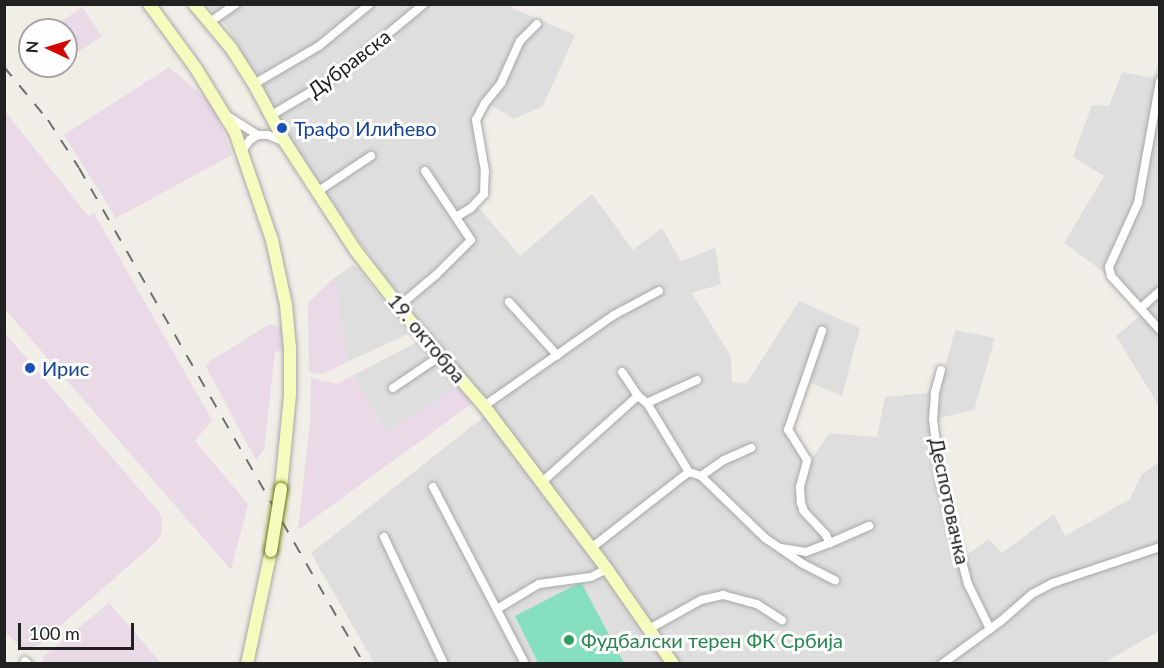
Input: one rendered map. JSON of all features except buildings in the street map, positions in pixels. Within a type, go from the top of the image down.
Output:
[{"type":"street","points":[[149,4],[195,67],[225,114],[242,151],[272,240],[286,305],[290,395],[281,489],[271,551],[247,663]]},
{"type":"street","name":"19. октобра","points":[[194,4],[210,22],[254,84],[285,142],[356,251],[440,356],[484,406],[607,569],[673,663]]},
{"type":"street","points":[[210,22],[236,4]]},
{"type":"street","points":[[254,84],[319,46],[370,4]]},
{"type":"street","name":"Дубравска","points":[[272,120],[336,77],[424,4]]},
{"type":"street","points":[[456,217],[471,208],[484,194],[484,171],[476,120],[485,103],[501,83],[519,41],[537,24]]},
{"type":"street","points":[[1160,81],[1157,126],[1138,203],[1109,267],[1111,276],[1160,330]]},
{"type":"street","points":[[225,114],[243,128],[285,142]]},
{"type":"street","points":[[242,151],[250,140],[272,131],[272,120]]},
{"type":"street","points":[[317,192],[371,156]]},
{"type":"street","points":[[399,306],[436,275],[471,240],[424,171]]},
{"type":"street","points":[[484,406],[615,315],[659,291]]},
{"type":"street","points":[[1141,308],[1160,291]]},
{"type":"street","points":[[509,302],[557,355]]},
{"type":"street","points":[[822,331],[788,430],[807,460],[800,496],[804,511],[826,535],[830,543]]},
{"type":"street","points":[[393,388],[440,356]]},
{"type":"street","name":"Деспотовачка","points":[[941,370],[935,393],[933,419],[941,482],[968,584],[990,629]]},
{"type":"street","points":[[622,372],[638,396],[647,403],[689,472],[700,476],[756,531],[813,570],[835,580]]},
{"type":"street","points":[[647,403],[697,380]]},
{"type":"street","points":[[542,482],[638,396]]},
{"type":"street","points":[[700,476],[724,460],[751,448]]},
{"type":"street","points":[[590,549],[689,472]]},
{"type":"street","points":[[434,487],[525,663]]},
{"type":"street","points":[[781,548],[806,552],[869,526]]},
{"type":"street","points":[[384,537],[444,663]]},
{"type":"street","points":[[942,663],[990,629],[1032,594],[1053,583],[1160,547]]},
{"type":"street","points":[[497,609],[539,584],[591,577],[607,569]]},
{"type":"street","points":[[649,629],[701,600],[723,595],[757,604],[782,620]]},
{"type":"shaded area","points":[[206,5],[513,5],[512,8],[575,35],[543,106],[514,119],[491,105],[481,122],[486,197],[478,207],[520,256],[592,194],[633,250],[662,228],[681,261],[715,248],[721,284],[692,293],[731,357],[732,382],[747,383],[799,301],[860,328],[842,396],[804,380],[788,423],[807,466],[829,433],[877,437],[885,397],[938,392],[955,330],[995,338],[974,410],[934,419],[948,512],[962,558],[989,539],[1002,553],[1054,514],[1065,536],[1130,499],[1142,474],[1159,462],[1159,631],[1102,664],[374,663],[311,553],[495,408],[431,336],[379,269],[296,151],[227,26]]},
{"type":"shaded area","points":[[82,7],[102,36],[78,52],[78,18],[66,18]]},
{"type":"shaded area","points":[[1159,62],[1159,406],[1116,336],[1141,315],[1104,272],[1064,243],[1104,176],[1073,157],[1092,105],[1109,106],[1122,72],[1153,78]]},
{"type":"shaded area","points":[[169,67],[212,104],[232,155],[116,218],[64,135]]},
{"type":"shaded area","points":[[4,110],[89,217],[94,213],[212,420],[195,441],[248,504],[231,570],[5,309]]},
{"type":"shaded area","points":[[353,265],[359,269],[408,334],[347,362],[334,278]]},
{"type":"shaded area","points":[[334,278],[347,362],[323,374],[309,372],[308,303]]},
{"type":"shaded area","points":[[270,324],[283,328],[283,350],[275,352],[264,449],[256,460],[206,367],[210,361]]},
{"type":"shaded area","points":[[4,332],[159,512],[162,519],[162,533],[156,542],[38,645],[24,650],[5,632]]},
{"type":"shaded area","points":[[419,341],[458,387],[387,432],[352,376]]},
{"type":"shaded area","points":[[352,376],[387,432],[458,387],[474,402],[298,530],[310,423],[311,378],[337,384]]},
{"type":"shaded area","points":[[109,603],[161,663],[42,663],[45,655]]},
{"type":"green space","name":"Фудбалски терен ФК Србија","points":[[581,582],[624,663],[538,663],[515,616]]},
{"type":"railway","points":[[4,67],[48,120],[79,168],[364,664]]},
{"type":"place","name":"Трафо Илићево","points":[[282,128]]},
{"type":"place","name":"Ирис","points":[[30,368]]},
{"type":"place","name":"Фудбалски терен ФК Србија","points":[[569,640]]}]
